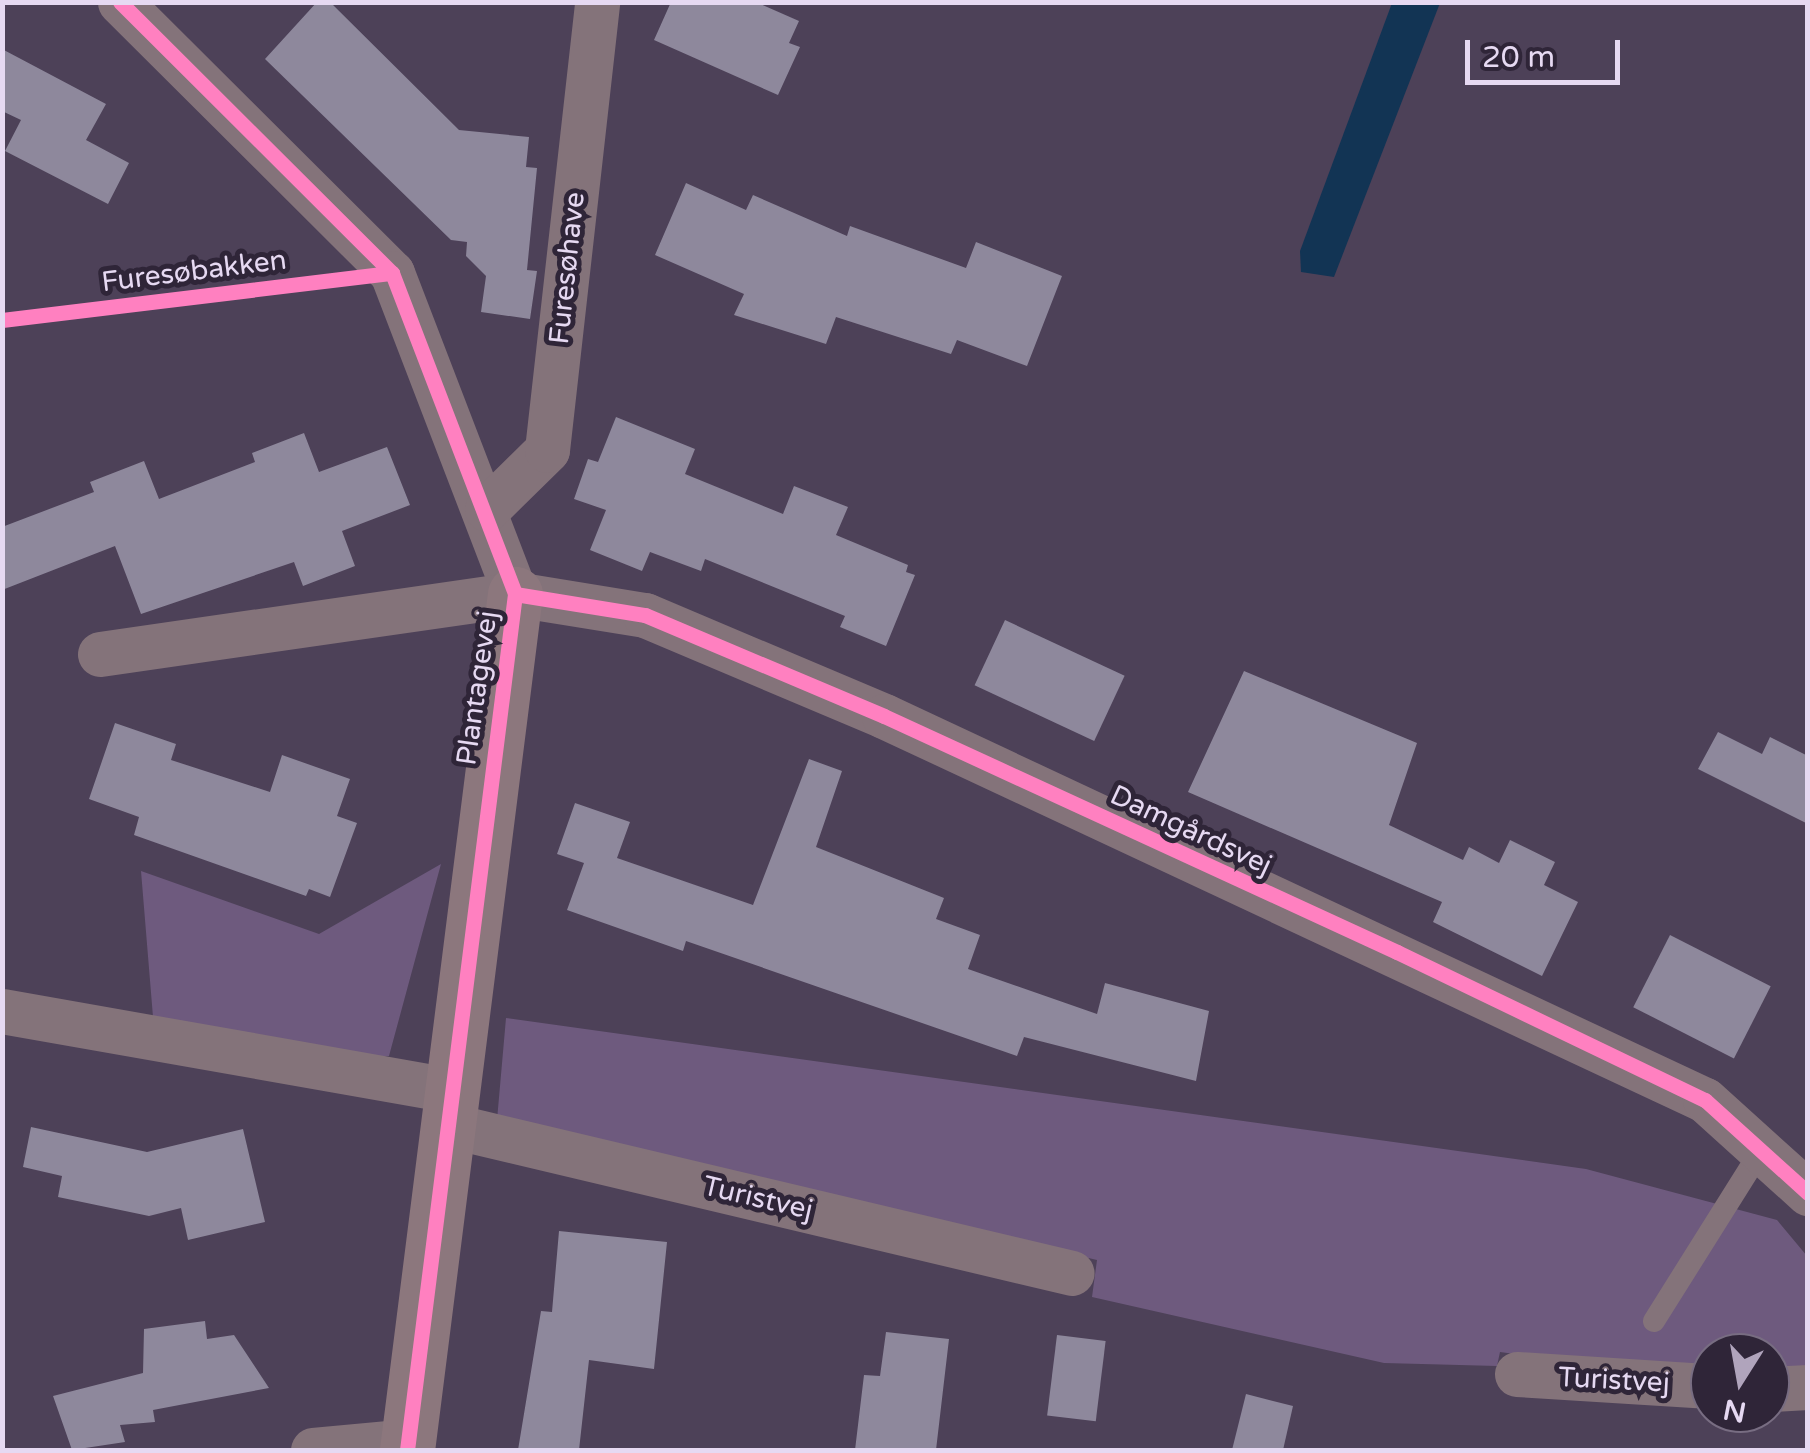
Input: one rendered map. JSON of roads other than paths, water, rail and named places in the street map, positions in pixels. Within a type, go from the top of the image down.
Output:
[{"type":"street","name":"Plantagevej","points":[[120,2],[392,273],[487,510],[515,594],[446,1107],[407,1446]]},
{"type":"street","name":"Furesøhave","points":[[487,510],[548,450],[597,2]]},
{"type":"street","name":"Plantagevej","points":[[100,654],[515,594]]},
{"type":"street","name":"Damgårdsvej","points":[[515,594],[645,615],[884,716],[1705,1100],[1808,1193]]},
{"type":"street","name":"Turistvej","points":[[2,1011],[446,1107],[1072,1273]]},
{"type":"street","name":"Turistvej","points":[[1517,1374],[1690,1385]]},
{"type":"street","points":[[313,1450],[407,1446]]},
{"type":"lane","points":[[1654,1321],[1762,1148]]},
{"type":"water","points":[[1392,3],[1440,3],[1334,277],[1301,272],[1300,251]]}]
